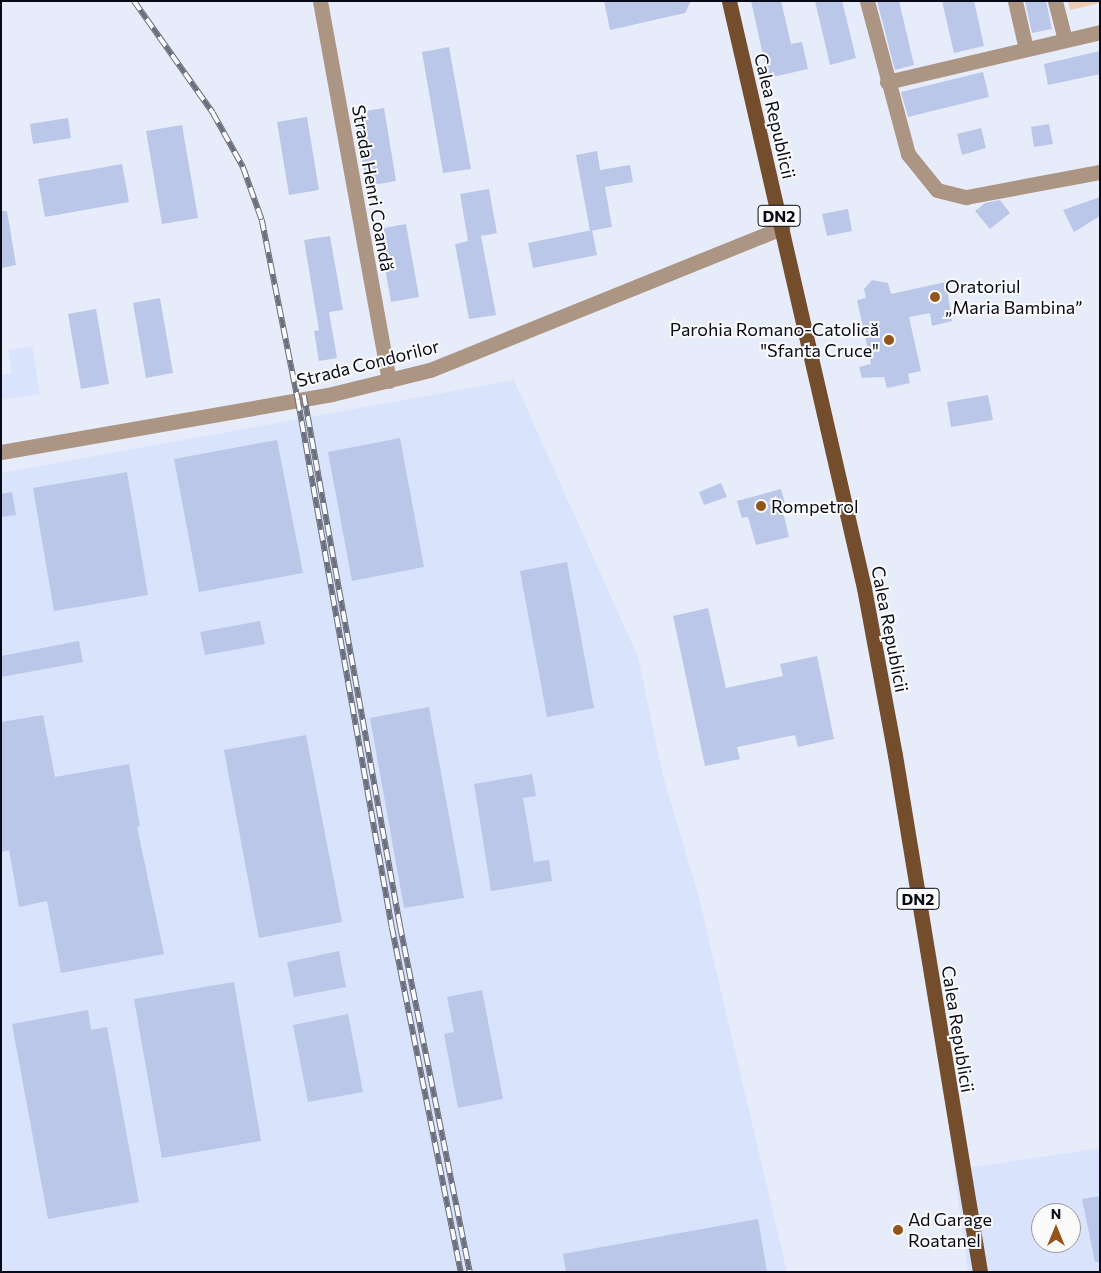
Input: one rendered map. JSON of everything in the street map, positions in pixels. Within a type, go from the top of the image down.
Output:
[{"type":"main road","name":"Calea Republicii","points":[[729,1],[782,228],[878,661],[980,1272]]},
{"type":"street","name":"Strada Henri Coandă","points":[[320,1],[389,381]]},
{"type":"street","points":[[867,1],[887,82],[908,154],[938,190],[966,197],[1100,172]]},
{"type":"street","points":[[1015,1],[1026,49]]},
{"type":"street","points":[[1056,1],[1065,40]]},
{"type":"street","points":[[887,82],[1100,32]]},
{"type":"street","name":"Strada Condorilor","points":[[1,452],[389,381],[430,370],[541,328],[782,228]]},
{"type":"shaded area","points":[[1068,1],[1100,1],[1100,3],[1070,10]]},
{"type":"shaded area","points":[[32,346],[40,394],[1,400],[1,375],[12,373],[8,350]]},
{"type":"shaded area","points":[[514,380],[638,657],[663,776],[699,898],[787,1272],[1,1272],[1,473]]},
{"type":"shaded area","points":[[1100,1148],[1100,1272],[968,1272],[954,1170]]},
{"type":"building","points":[[604,1],[691,1],[685,13],[610,30]]},
{"type":"building","points":[[751,1],[781,1],[791,44],[802,42],[808,69],[768,78]]},
{"type":"building","points":[[815,1],[842,1],[856,58],[830,65]]},
{"type":"building","points":[[877,1],[899,1],[914,65],[895,70]]},
{"type":"building","points":[[942,1],[974,1],[984,46],[954,53]]},
{"type":"building","points":[[1025,1],[1046,1],[1052,29],[1032,33]]},
{"type":"building","points":[[449,47],[471,169],[443,173],[422,52]]},
{"type":"building","points":[[1100,51],[1100,74],[1048,85],[1044,64]]},
{"type":"building","points":[[983,72],[989,97],[908,117],[901,92]]},
{"type":"building","points":[[384,108],[396,181],[367,186],[354,113]]},
{"type":"building","points":[[307,117],[319,190],[289,195],[277,122]]},
{"type":"building","points":[[68,118],[71,138],[33,144],[30,124]]},
{"type":"building","points":[[1049,124],[1053,144],[1034,147],[1031,127]]},
{"type":"building","points":[[182,125],[198,218],[162,224],[146,131]]},
{"type":"building","points":[[981,128],[986,148],[962,155],[957,134]]},
{"type":"building","points":[[597,151],[600,170],[630,165],[633,182],[605,187],[612,227],[590,231],[576,155]]},
{"type":"building","points":[[122,164],[129,202],[45,217],[38,179]]},
{"type":"building","points":[[489,189],[497,233],[481,236],[496,315],[469,319],[455,244],[468,241],[460,194]]},
{"type":"building","points":[[1100,197],[1100,216],[1074,232],[1063,210]]},
{"type":"building","points":[[1000,200],[1010,213],[990,229],[975,211],[985,203]]},
{"type":"building","points":[[848,209],[852,231],[827,236],[822,214]]},
{"type":"building","points":[[1,211],[7,211],[16,265],[1,268]]},
{"type":"building","points":[[406,224],[419,297],[391,302],[378,229]]},
{"type":"building","points":[[592,230],[597,255],[533,268],[528,243]]},
{"type":"building","points":[[330,236],[343,310],[329,312],[337,358],[319,361],[314,331],[319,330],[304,240]]},
{"type":"building","name":"Parohia Romano-Catolică \"Sfanta Cruce\"","points":[[872,280],[888,283],[891,294],[946,282],[952,321],[932,326],[930,313],[909,317],[921,371],[908,374],[910,383],[887,388],[884,377],[862,378],[859,367],[871,364],[857,300],[866,298],[864,289]]},
{"type":"building","points":[[160,298],[173,373],[146,378],[133,303]]},
{"type":"building","points":[[96,309],[109,384],[81,389],[68,314]]},
{"type":"building","points":[[988,395],[993,420],[951,427],[947,402]]},
{"type":"building","points":[[400,438],[424,567],[352,581],[328,452]]},
{"type":"building","points":[[277,440],[303,573],[199,592],[174,459]]},
{"type":"building","points":[[127,472],[148,595],[54,611],[33,488]]},
{"type":"building","points":[[721,483],[727,497],[704,505],[699,492]]},
{"type":"building","points":[[781,489],[786,507],[782,508],[789,537],[756,545],[748,517],[742,518],[737,501]]},
{"type":"building","points":[[12,492],[16,515],[1,517],[1,494]]},
{"type":"building","points":[[567,562],[594,708],[547,717],[520,571]]},
{"type":"building","points":[[708,608],[726,688],[783,676],[780,664],[817,656],[834,739],[798,747],[795,735],[737,747],[740,759],[705,766],[673,616]]},
{"type":"building","points":[[260,621],[265,644],[205,655],[200,632]]},
{"type":"building","points":[[79,641],[83,662],[1,677],[1,656]]},
{"type":"building","points":[[429,707],[464,898],[404,908],[370,718]]},
{"type":"building","points":[[43,715],[55,777],[129,764],[140,826],[137,827],[164,954],[61,973],[47,901],[19,907],[9,850],[1,852],[1,722]]},
{"type":"building","points":[[306,735],[342,922],[259,938],[224,750]]},
{"type":"building","points":[[532,774],[536,796],[523,798],[534,862],[549,860],[552,881],[491,891],[474,784]]},
{"type":"building","points":[[339,951],[346,987],[294,997],[287,962]]},
{"type":"building","points":[[234,982],[261,1141],[162,1158],[134,999]]},
{"type":"building","points":[[482,990],[503,1099],[458,1108],[444,1034],[454,1032],[447,997]]},
{"type":"building","points":[[88,1010],[91,1030],[107,1027],[139,1202],[48,1219],[12,1024]]},
{"type":"building","points":[[348,1014],[363,1092],[308,1102],[293,1025]]},
{"type":"building","points":[[1100,1196],[1100,1262],[1095,1262],[1082,1199]]},
{"type":"building","points":[[758,1219],[767,1272],[566,1272],[563,1254]]},
{"type":"railway","points":[[134,1],[213,113],[243,167],[262,220],[298,400],[392,927],[461,1272]]},
{"type":"railway","points":[[304,395],[400,925],[470,1272]]},
{"type":"place","name":"Oratoriul „Maria Bambina”","points":[[935,297]]},
{"type":"place","name":"Parohia Romano-Catolică \"Sfanta Cruce\"","points":[[889,340]]},
{"type":"place","name":"Rompetrol","points":[[761,506]]},
{"type":"place","name":"Ad Garage Roatanel","points":[[898,1230]]}]
